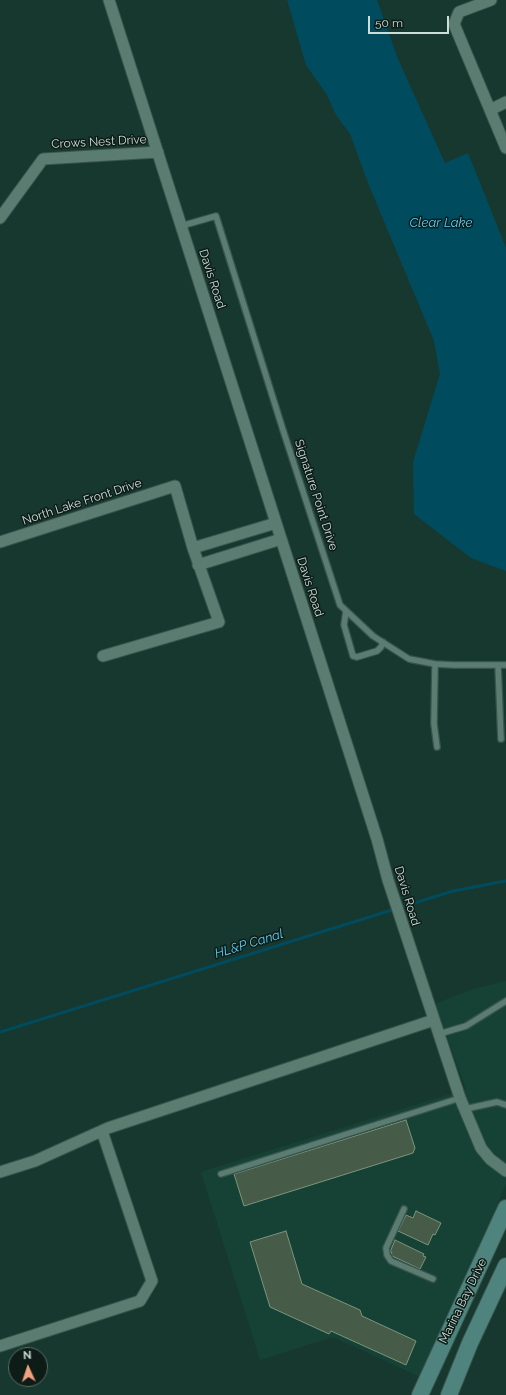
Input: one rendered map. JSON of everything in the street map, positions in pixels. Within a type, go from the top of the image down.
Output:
[{"type":"main road","name":"Marina Bay Drive","points":[[420,1395],[449,1329],[475,1278],[506,1208]]},
{"type":"main road","name":"Marina Bay Drive","points":[[449,1395],[470,1343],[506,1266]]},
{"type":"main road","points":[[475,1278],[496,1288]]},
{"type":"main road","points":[[449,1329],[470,1343]]},
{"type":"street","name":"Davis Road","points":[[109,0],[377,839],[388,880],[462,1104],[481,1148],[490,1159],[506,1171]]},
{"type":"street","points":[[491,0],[459,12],[454,24],[506,148]]},
{"type":"street","points":[[490,110],[506,102]]},
{"type":"street","name":"Crows Nest Drive","points":[[0,218],[43,158],[158,152]]},
{"type":"street","name":"North Lake Front Drive","points":[[0,542],[175,486],[193,548]]},
{"type":"street","points":[[103,656],[219,622],[193,548],[276,523]]},
{"type":"street","points":[[198,565],[281,539]]},
{"type":"street","points":[[0,1172],[35,1161],[102,1131],[434,1020]]},
{"type":"street","points":[[0,1346],[140,1301],[152,1281],[102,1131]]},
{"type":"lane","name":"Signature Point Drive","points":[[181,226],[216,216],[340,605],[373,636],[409,659],[435,664],[506,664]]},
{"type":"lane","points":[[346,611],[344,625],[353,656],[357,657],[377,651],[383,642]]},
{"type":"lane","points":[[435,664],[434,724],[437,747]]},
{"type":"lane","points":[[498,665],[501,738]]},
{"type":"lane","points":[[439,1034],[466,1026],[506,1001]]},
{"type":"lane","points":[[221,1174],[462,1104],[497,1102],[506,1105]]},
{"type":"lane","points":[[404,1209],[386,1248],[387,1255],[391,1261],[432,1280]]},
{"type":"shaded area","points":[[506,981],[506,1184],[422,1378],[333,1337],[260,1360],[201,1172],[466,1089],[435,1004],[470,990]]},
{"type":"water","name":"Clear Lake","points":[[287,0],[377,0],[398,59],[445,163],[468,153],[506,248],[506,571],[471,558],[414,514],[413,462],[440,374],[434,341],[368,183],[350,134],[336,115],[327,95],[306,65]]},
{"type":"building","points":[[406,1120],[415,1148],[413,1153],[244,1206],[234,1174]]},
{"type":"building","points":[[416,1211],[441,1223],[435,1235],[433,1234],[428,1245],[398,1231],[406,1215],[413,1218]]},
{"type":"building","points":[[286,1231],[302,1284],[360,1310],[362,1316],[416,1341],[406,1365],[331,1331],[329,1334],[270,1307],[250,1242]]},
{"type":"building","points":[[395,1240],[424,1254],[423,1256],[426,1257],[420,1269],[390,1255]]},
{"type":"waterway","name":"HL&P Canal","points":[[0,1032],[453,891],[506,881]]}]
